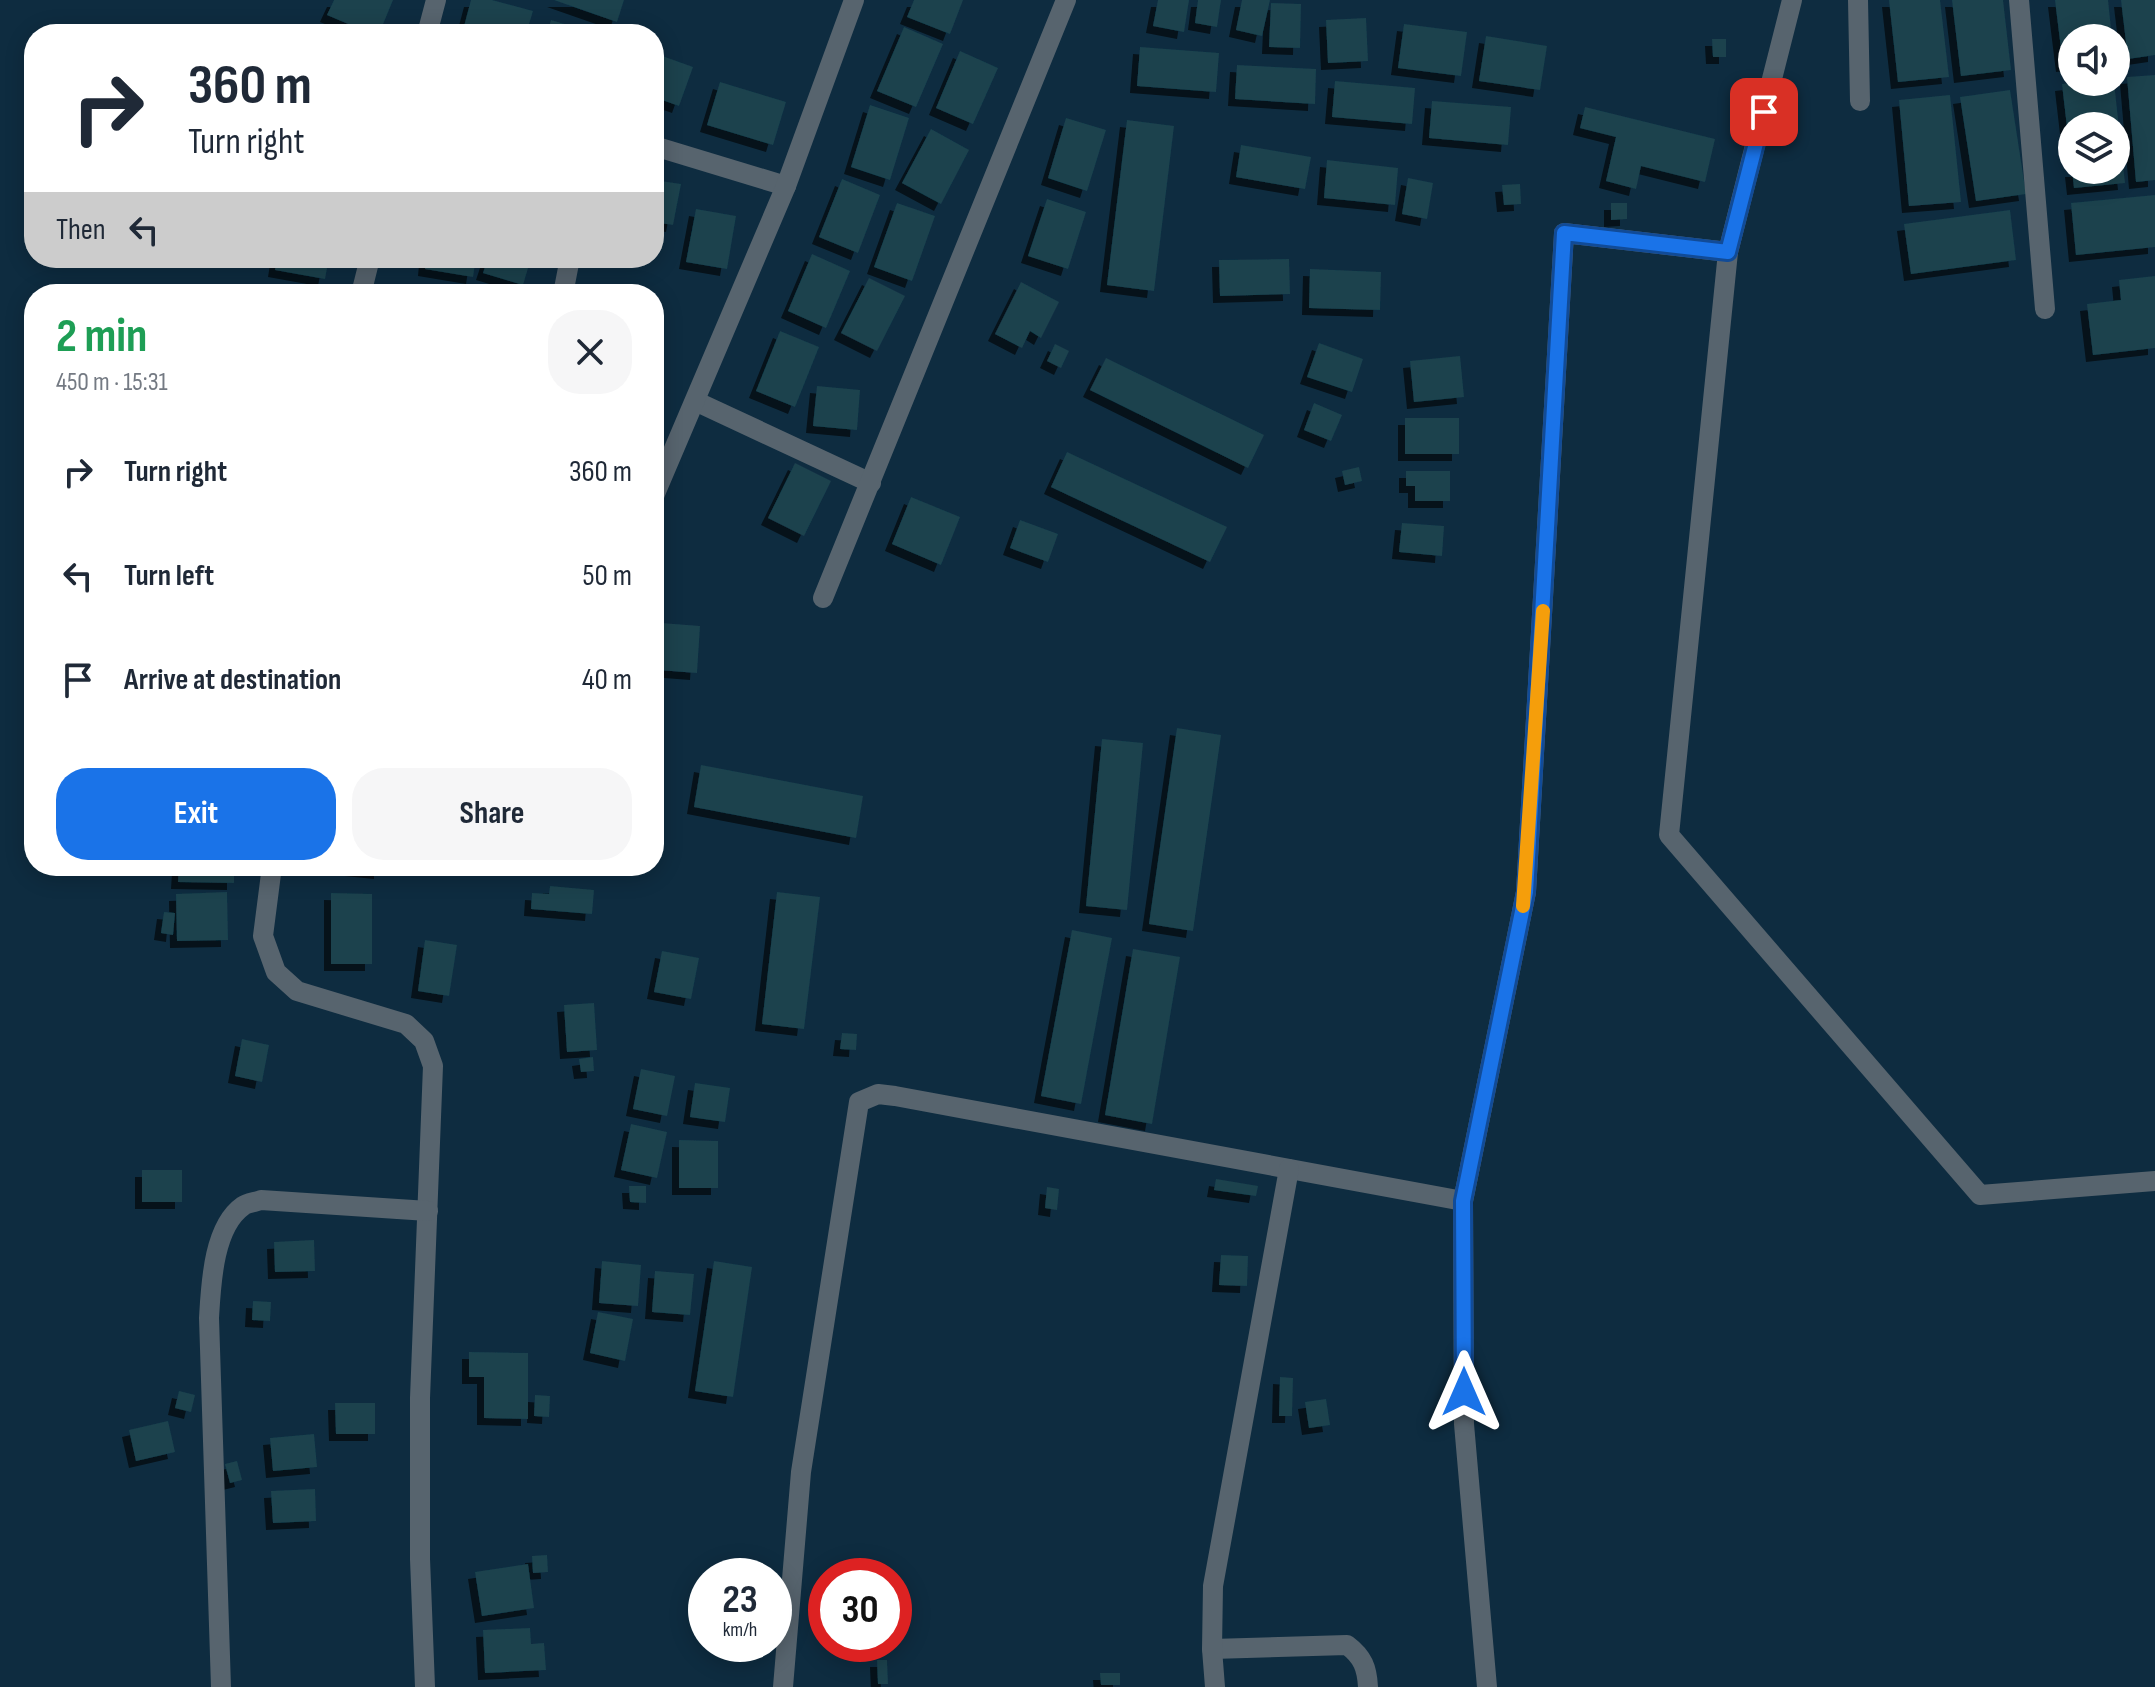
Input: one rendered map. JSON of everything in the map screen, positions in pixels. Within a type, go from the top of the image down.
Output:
[{"type":"street","points":[[430,24],[436,0]]},
{"type":"street","points":[[664,473],[786,186],[854,0]]},
{"type":"street","points":[[823,598],[1066,0]]},
{"type":"street","points":[[1792,0],[1728,252],[1669,835],[1980,1195],[2155,1181]]},
{"type":"street","points":[[1858,0],[1860,101]]},
{"type":"street","points":[[2019,0],[2045,309]]},
{"type":"street","points":[[664,149],[786,186]]},
{"type":"street","points":[[1487,1687],[1464,1424],[1463,1201],[1526,892],[1564,233],[1728,252]]},
{"type":"street","points":[[695,401],[871,483]]},
{"type":"street","points":[[271,876],[263,936],[276,972],[297,991],[406,1024],[424,1041],[433,1066],[420,1398],[420,1559],[425,1687]]},
{"type":"street","points":[[783,1687],[801,1472],[859,1102],[878,1094],[895,1096],[1463,1201]]},
{"type":"street","points":[[1215,1687],[1213,1586],[1289,1169]]},
{"type":"street","points":[[221,1687],[209,1318],[211,1274],[224,1231],[243,1206],[261,1200],[428,1211]]},
{"type":"street","points":[[1212,1649],[1347,1645],[1361,1656],[1368,1687]]},
{"type":"building","points":[[334,0],[393,0],[383,24],[348,24],[327,15]]},
{"type":"building","points":[[471,0],[492,0],[533,11],[529,24],[465,24]]},
{"type":"building","points":[[554,0],[624,0],[617,22]]},
{"type":"building","points":[[914,0],[963,0],[950,34],[907,17]]},
{"type":"building","points":[[1158,0],[1189,0],[1184,32],[1153,26]]},
{"type":"building","points":[[1198,0],[1221,0],[1217,27],[1195,23]]},
{"type":"building","points":[[1242,0],[1270,0],[1262,36],[1236,30]]},
{"type":"building","points":[[1889,0],[1940,0],[1949,77],[1898,82]]},
{"type":"building","points":[[1952,0],[2003,0],[2011,70],[1961,76]]},
{"type":"building","points":[[2055,0],[2108,0],[2111,24],[2058,24]]},
{"type":"building","points":[[2121,0],[2155,0],[2155,55],[2130,59],[2130,24],[2124,24]]},
{"type":"building","points":[[1271,3],[1301,4],[1300,48],[1269,47]]},
{"type":"building","points":[[1366,18],[1368,61],[1328,63],[1326,20]]},
{"type":"building","points":[[1404,24],[1467,32],[1461,76],[1398,68]]},
{"type":"building","points":[[904,27],[943,44],[916,107],[877,91]]},
{"type":"building","points":[[1486,36],[1547,46],[1540,90],[1479,81]]},
{"type":"building","points":[[1712,39],[1726,39],[1726,57],[1713,57]]},
{"type":"building","points":[[1140,47],[1219,53],[1216,92],[1137,86]]},
{"type":"building","points":[[960,51],[998,68],[973,124],[936,108]]},
{"type":"building","points":[[664,57],[693,67],[679,106],[664,101]]},
{"type":"building","points":[[1237,65],[1316,69],[1315,104],[1235,99]]},
{"type":"building","points":[[2155,75],[2155,180],[2136,182],[2129,96],[2130,77]]},
{"type":"building","points":[[1335,81],[1415,88],[1412,124],[1332,117]]},
{"type":"building","points":[[720,82],[786,102],[773,145],[707,125]]},
{"type":"building","points":[[2010,90],[2026,194],[1976,201],[1960,97]]},
{"type":"building","points":[[1950,95],[1961,202],[1909,206],[1899,100]]},
{"type":"building","points":[[2063,96],[2116,96],[2117,112],[2065,112]]},
{"type":"building","points":[[1432,101],[1511,107],[1508,145],[1429,138]]},
{"type":"building","points":[[870,105],[909,118],[890,180],[851,167]]},
{"type":"building","points":[[1585,107],[1715,139],[1705,182],[1641,166],[1636,189],[1606,181],[1616,137],[1580,128]]},
{"type":"building","points":[[1066,118],[1106,130],[1087,191],[1048,178]]},
{"type":"building","points":[[1127,120],[1174,126],[1154,291],[1107,285]]},
{"type":"building","points":[[931,129],[969,150],[941,204],[902,183]]},
{"type":"building","points":[[1241,145],[1311,157],[1305,189],[1236,177]]},
{"type":"building","points":[[1327,160],[1398,168],[1395,205],[1324,198]]},
{"type":"building","points":[[1408,178],[1433,183],[1427,219],[1402,214]]},
{"type":"building","points":[[842,179],[880,195],[858,253],[819,237]]},
{"type":"building","points":[[664,181],[681,184],[673,225],[664,224]]},
{"type":"building","points":[[1520,184],[1521,204],[1504,205],[1502,185]]},
{"type":"building","points":[[2074,184],[2115,184],[2074,188]]},
{"type":"building","points":[[2155,195],[2155,247],[2076,255],[2071,203]]},
{"type":"building","points":[[1047,199],[1086,212],[1068,269],[1028,256]]},
{"type":"building","points":[[897,203],[935,216],[912,281],[874,267]]},
{"type":"building","points":[[1611,203],[1627,203],[1627,219],[1611,220]]},
{"type":"building","points":[[696,209],[736,216],[727,269],[686,262]]},
{"type":"building","points":[[2010,210],[2016,260],[1911,274],[1904,224]]},
{"type":"building","points":[[812,254],[850,271],[826,328],[788,311]]},
{"type":"building","points":[[1289,259],[1290,294],[1220,296],[1219,260]]},
{"type":"building","points":[[275,268],[327,268],[325,279]]},
{"type":"building","points":[[425,268],[474,268],[473,277]]},
{"type":"building","points":[[485,268],[528,268],[523,284],[483,273]]},
{"type":"building","points":[[1310,269],[1381,272],[1380,310],[1309,308]]},
{"type":"building","points":[[2155,276],[2155,348],[2093,355],[2087,304],[2121,300],[2119,280]]},
{"type":"building","points":[[869,278],[905,296],[877,351],[841,333]]},
{"type":"building","points":[[1021,282],[1059,302],[1041,338],[1030,331],[1022,348],[995,334]]},
{"type":"building","points":[[780,331],[819,347],[795,407],[756,391]]},
{"type":"building","points":[[1319,343],[1363,359],[1352,392],[1307,377]]},
{"type":"building","points":[[1055,344],[1069,351],[1061,368],[1047,361]]},
{"type":"building","points":[[1460,356],[1464,397],[1414,402],[1410,361]]},
{"type":"building","points":[[1106,358],[1264,435],[1248,468],[1090,390]]},
{"type":"building","points":[[817,386],[860,390],[857,430],[813,426]]},
{"type":"building","points":[[1314,403],[1342,415],[1331,441],[1304,430]]},
{"type":"building","points":[[1405,418],[1459,418],[1459,454],[1405,454]]},
{"type":"building","points":[[1067,452],[1227,527],[1210,562],[1051,487]]},
{"type":"building","points":[[795,463],[831,481],[804,536],[768,518]]},
{"type":"building","points":[[1359,467],[1362,481],[1345,485],[1342,471]]},
{"type":"building","points":[[1406,471],[1450,471],[1450,501],[1415,501],[1415,486],[1406,486]]},
{"type":"building","points":[[911,497],[960,517],[941,565],[892,544]]},
{"type":"building","points":[[1020,520],[1058,534],[1048,562],[1010,548]]},
{"type":"building","points":[[1402,523],[1444,526],[1442,556],[1399,552]]},
{"type":"building","points":[[664,623],[700,626],[697,673],[664,670]]},
{"type":"building","points":[[1177,728],[1221,735],[1193,931],[1149,924]]},
{"type":"building","points":[[1102,739],[1143,743],[1127,910],[1086,906]]},
{"type":"building","points":[[701,765],[863,796],[856,838],[694,807]]},
{"type":"building","points":[[178,876],[234,876],[234,883],[178,882]]},
{"type":"building","points":[[550,886],[594,890],[592,914],[531,909],[532,893],[549,894]]},
{"type":"building","points":[[227,892],[228,940],[177,941],[176,894]]},
{"type":"building","points":[[777,892],[820,897],[804,1029],[762,1024]]},
{"type":"building","points":[[331,893],[372,894],[372,964],[331,964]]},
{"type":"building","points":[[164,912],[175,913],[173,935],[161,933]]},
{"type":"building","points":[[1072,930],[1112,938],[1081,1104],[1041,1096]]},
{"type":"building","points":[[425,940],[457,945],[449,996],[418,991]]},
{"type":"building","points":[[1133,949],[1180,957],[1152,1124],[1105,1115]]},
{"type":"building","points":[[662,951],[699,958],[691,999],[654,992]]},
{"type":"building","points":[[594,1003],[597,1050],[567,1052],[564,1005]]},
{"type":"building","points":[[842,1033],[857,1034],[856,1050],[840,1049]]},
{"type":"building","points":[[242,1039],[269,1045],[262,1082],[235,1076]]},
{"type":"building","points":[[593,1057],[594,1071],[581,1072],[579,1059]]},
{"type":"building","points":[[641,1069],[675,1076],[667,1116],[633,1109]]},
{"type":"building","points":[[695,1083],[730,1088],[725,1122],[690,1117]]},
{"type":"building","points":[[631,1124],[667,1132],[657,1178],[621,1170]]},
{"type":"building","points":[[679,1140],[718,1141],[718,1188],[679,1188]]},
{"type":"building","points":[[142,1170],[182,1170],[182,1202],[142,1202]]},
{"type":"building","points":[[1216,1179],[1258,1186],[1256,1196],[1214,1190]]},
{"type":"building","points":[[629,1186],[646,1186],[646,1203],[630,1202]]},
{"type":"building","points":[[1047,1187],[1059,1189],[1057,1210],[1045,1208]]},
{"type":"building","points":[[314,1240],[315,1271],[275,1272],[274,1242]]},
{"type":"building","points":[[1221,1255],[1248,1256],[1247,1286],[1219,1285]]},
{"type":"building","points":[[602,1261],[641,1265],[638,1306],[599,1303]]},
{"type":"building","points":[[714,1261],[752,1267],[733,1397],[695,1391]]},
{"type":"building","points":[[655,1271],[694,1274],[690,1315],[652,1312]]},
{"type":"building","points":[[253,1301],[271,1302],[270,1321],[252,1320]]},
{"type":"building","points":[[598,1312],[633,1319],[625,1361],[590,1353]]},
{"type":"building","points":[[469,1352],[528,1353],[528,1419],[484,1418],[484,1377],[469,1377]]},
{"type":"building","points":[[1280,1377],[1293,1378],[1292,1416],[1279,1416]]},
{"type":"building","points":[[179,1391],[195,1395],[191,1412],[175,1408]]},
{"type":"building","points":[[535,1395],[550,1396],[549,1417],[534,1416]]},
{"type":"building","points":[[1326,1399],[1330,1425],[1309,1428],[1305,1402]]},
{"type":"building","points":[[335,1403],[375,1403],[375,1434],[336,1434]]},
{"type":"building","points":[[168,1421],[175,1452],[136,1461],[129,1430]]},
{"type":"building","points":[[314,1434],[317,1467],[273,1471],[270,1438]]},
{"type":"building","points":[[237,1461],[242,1480],[230,1483],[225,1464]]},
{"type":"building","points":[[315,1489],[316,1521],[273,1523],[271,1491]]},
{"type":"building","points":[[547,1555],[548,1572],[533,1573],[532,1556]]},
{"type":"building","points":[[528,1564],[534,1608],[482,1616],[475,1572]]},
{"type":"building","points":[[530,1628],[531,1644],[544,1643],[546,1670],[485,1673],[483,1630]]},
{"type":"building","points":[[877,1662],[887,1662],[888,1684],[878,1684]]},
{"type":"building","points":[[1100,1673],[1120,1673],[1120,1685],[1101,1685]]},
{"type":"slow traffic","points":[[1523,906],[1543,611]]},
{"type":"route","points":[[1464,1392],[1463,1201],[1526,892],[1564,233],[1728,252],[1764,112]]}]
